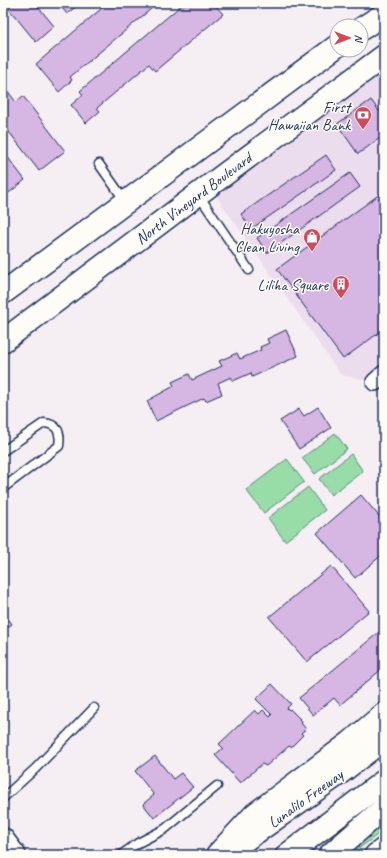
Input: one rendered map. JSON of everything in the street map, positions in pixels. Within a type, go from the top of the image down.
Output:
[{"type":"main road","points":[[369,22],[380,13]]},
{"type":"main road","points":[[3,293],[329,52]]},
{"type":"main road","name":"North Vineyard Boulevard","points":[[3,341],[384,56]]},
{"type":"main road","points":[[217,855],[255,814],[351,742],[384,714]]},
{"type":"main road","name":"Lunalilo Freeway","points":[[224,855],[340,774],[384,739]]},
{"type":"main road","name":"Lunalilo Freeway","points":[[287,855],[384,781]]},
{"type":"main road","points":[[330,855],[384,808]]},
{"type":"main road","points":[[376,855],[384,849]]},
{"type":"street","points":[[3,839],[15,855]]},
{"type":"lane","points":[[99,164],[126,202]]},
{"type":"lane","points":[[198,194],[249,270]]},
{"type":"lane","points":[[3,451],[44,423],[52,424],[58,429],[60,438],[59,446],[3,488]]},
{"type":"lane","points":[[3,798],[35,769],[94,708]]},
{"type":"lane","points":[[121,855],[138,842],[164,829],[217,786]]},
{"type":"shaded area","points":[[384,66],[384,374],[375,382],[341,375],[209,186]]},
{"type":"green space","points":[[335,433],[347,449],[315,474],[302,458]]},
{"type":"green space","points":[[351,454],[363,471],[331,495],[319,479]]},
{"type":"green space","points":[[287,459],[304,482],[264,513],[246,490]]},
{"type":"green space","points":[[308,487],[325,510],[285,541],[268,518]]},
{"type":"green space","points":[[384,820],[384,830],[350,855],[341,855]]},
{"type":"building","points":[[4,3],[35,3],[54,26],[36,42]]},
{"type":"building","points":[[58,3],[80,3],[67,14]]},
{"type":"building","points":[[108,3],[158,3],[70,77],[72,80],[59,92],[36,64]]},
{"type":"building","points":[[184,3],[213,3],[223,14],[155,71],[149,64],[97,108],[100,111],[86,123],[71,105],[83,95],[80,91]]},
{"type":"building","points":[[3,85],[16,102],[23,96],[65,151],[39,171],[3,124]]},
{"type":"building","name":"First Hawaiian Bank","points":[[371,100],[379,111],[384,108],[384,135],[358,154],[337,124]]},
{"type":"building","points":[[3,151],[25,180],[5,196],[3,194]]},
{"type":"building","points":[[326,155],[336,170],[251,229],[241,214]]},
{"type":"building","points":[[350,173],[360,187],[267,253],[257,238]]},
{"type":"building","name":"Liliha Square","points":[[384,191],[384,329],[343,359],[277,269]]},
{"type":"building","points":[[286,330],[298,356],[252,377],[251,373],[233,381],[231,377],[218,383],[222,394],[206,401],[204,398],[156,421],[147,401],[174,386],[172,382],[189,374],[192,380],[222,366],[219,361],[237,353],[240,359],[261,350],[260,347],[269,343],[267,339]]},
{"type":"building","points":[[318,407],[331,428],[299,449],[280,421],[299,409],[304,416]]},
{"type":"building","points":[[361,495],[384,522],[384,553],[355,578],[317,533]]},
{"type":"building","points":[[331,566],[369,611],[307,662],[269,617]]},
{"type":"building","points":[[3,612],[12,624],[4,630],[8,636],[3,640]]},
{"type":"building","points":[[384,628],[384,667],[340,705],[334,698],[313,715],[299,698]]},
{"type":"building","points":[[272,684],[291,704],[287,708],[289,710],[290,709],[302,721],[301,723],[306,729],[301,733],[303,735],[291,747],[289,746],[266,766],[262,764],[240,783],[215,755],[223,748],[219,744],[255,710],[259,714],[263,710],[270,717],[272,715],[256,699]]},
{"type":"building","points":[[155,756],[173,779],[181,773],[193,787],[154,818],[143,804],[154,795],[135,771]]},
{"type":"place","name":"First Hawaiian Bank","points":[[363,130]]},
{"type":"place","name":"Hakuyosha Clean Living","points":[[312,252]]},
{"type":"place","name":"Liliha Square","points":[[341,299]]}]
